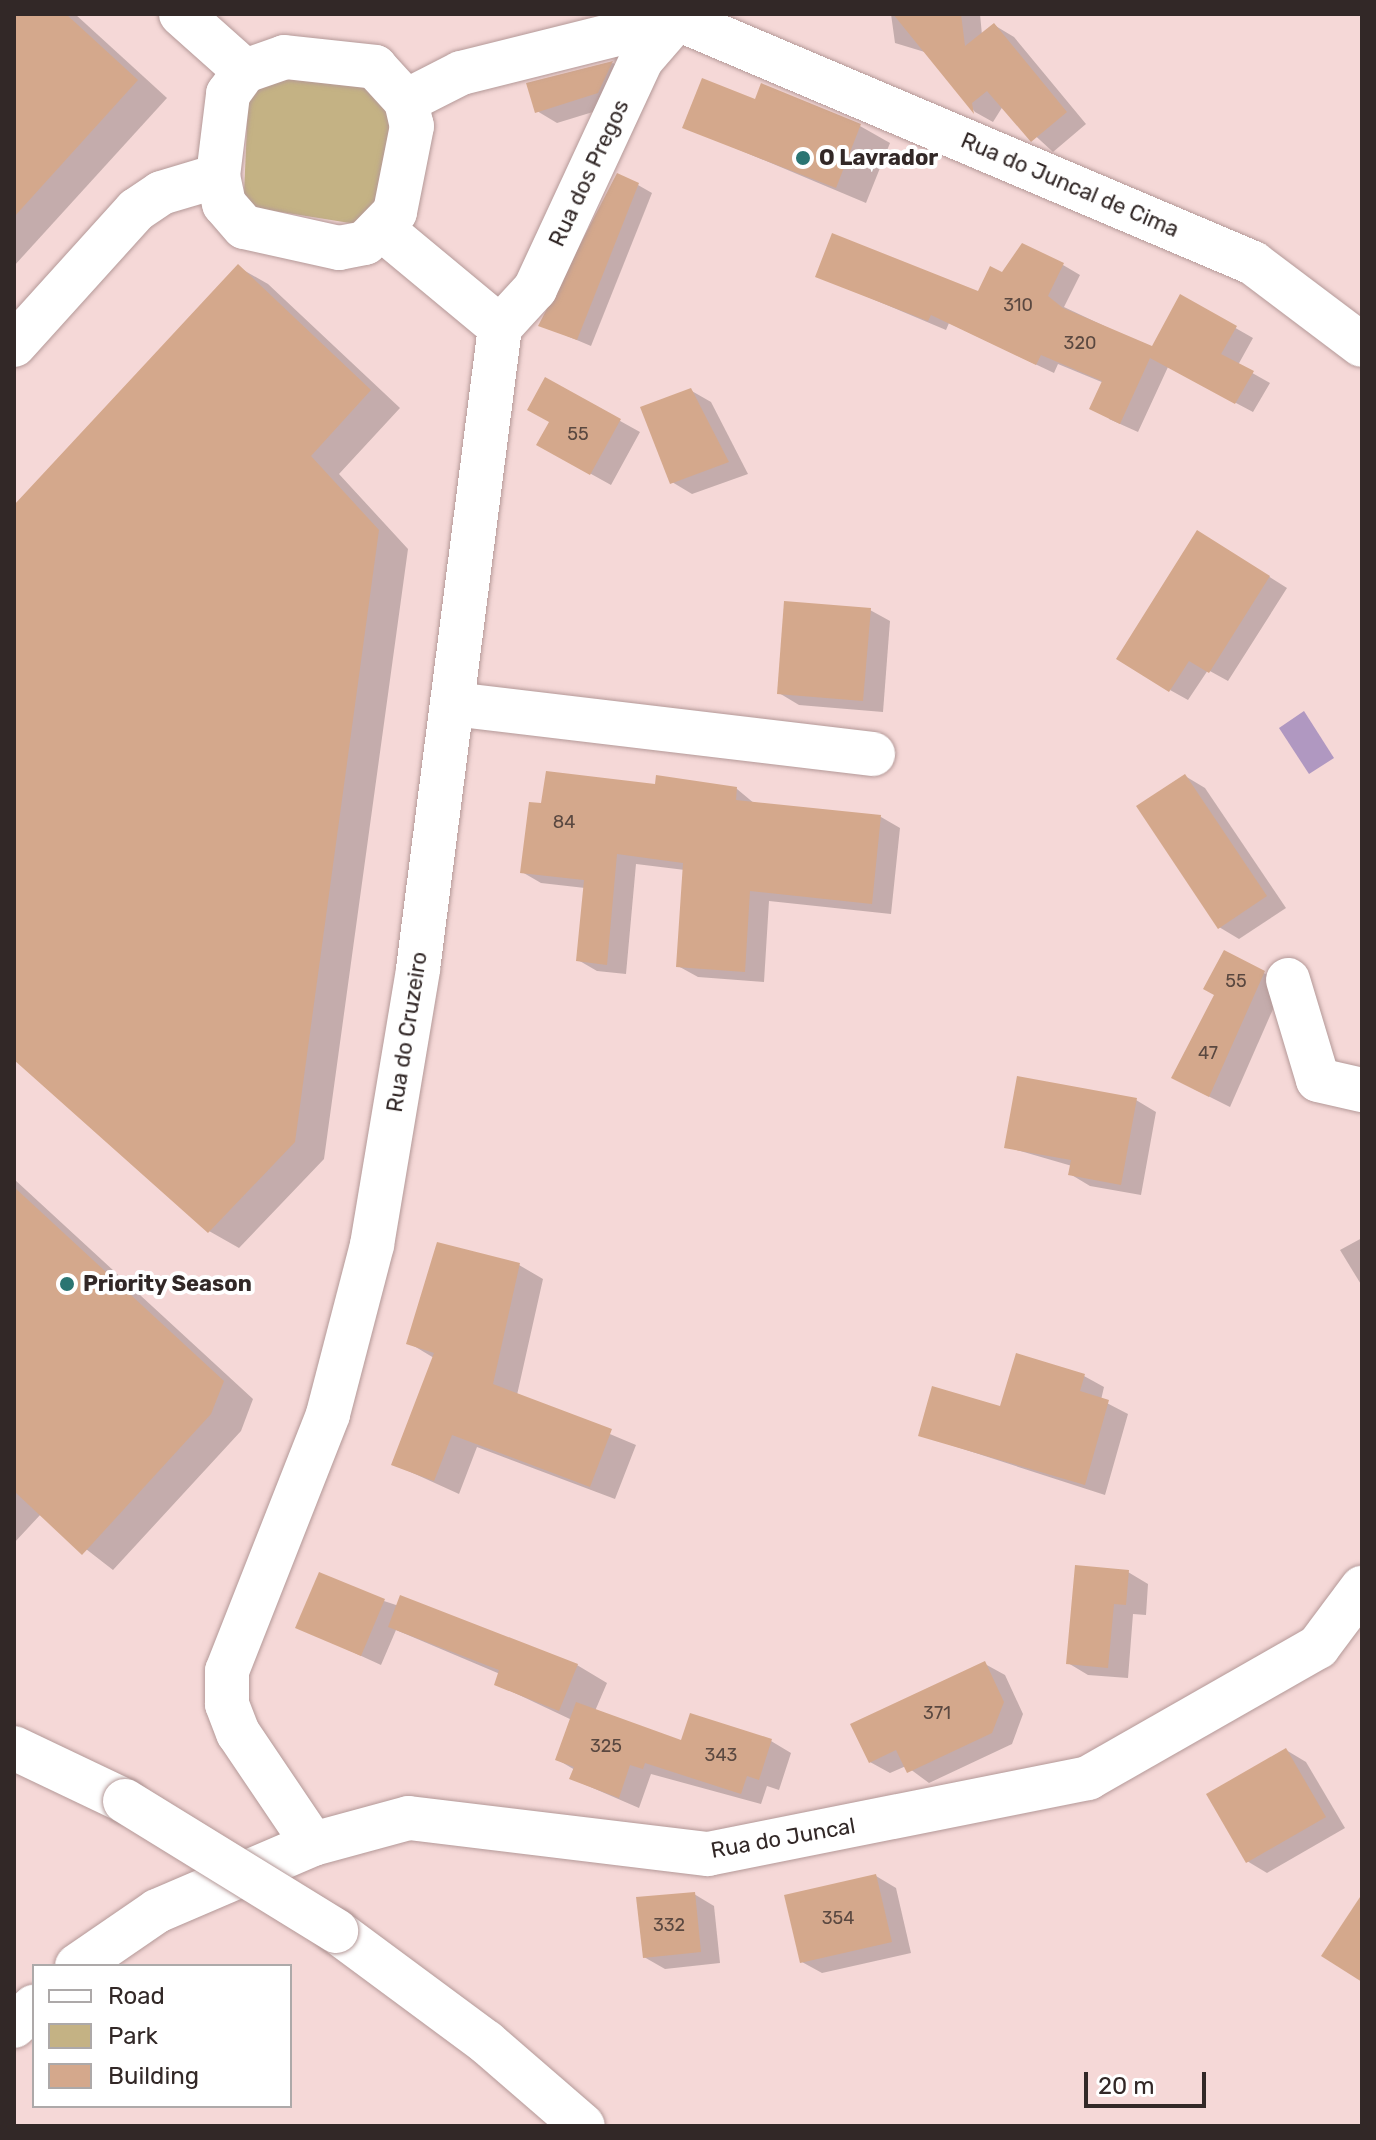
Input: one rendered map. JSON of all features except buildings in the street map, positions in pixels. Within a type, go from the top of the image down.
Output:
[{"type":"street","points":[[181,14],[245,71]]},
{"type":"street","points":[[406,101],[461,73],[679,16]]},
{"type":"street","name":"Rua dos Pregos","points":[[500,327],[535,289],[642,59],[679,16]]},
{"type":"street","name":"Rua do Juncal de Cima","points":[[679,16],[1253,263],[1362,345]]},
{"type":"street","points":[[285,57],[375,67],[406,101],[409,140],[395,212],[382,229],[365,243],[339,248],[244,227],[224,204],[218,176],[228,94],[245,71],[285,57]]},
{"type":"street","points":[[14,345],[136,210],[161,193],[218,176]]},
{"type":"street","points":[[382,229],[500,327]]},
{"type":"street","name":"Rua do Cruzeiro","points":[[313,1844],[238,1733],[227,1704],[227,1671],[328,1414],[372,1245],[453,704],[500,327]]},
{"type":"street","points":[[453,704],[873,754]]},
{"type":"street","points":[[1288,980],[1318,1080],[1362,1090]]},
{"type":"street","name":"Rua do Juncal","points":[[80,1964],[157,1911],[313,1844],[409,1818],[708,1854],[1088,1778],[1318,1647],[1362,1588]]},
{"type":"street","points":[[14,1748],[125,1801],[336,1931],[486,2042],[583,2126]]},
{"type":"street","points":[[14,2026],[32,2009]]},
{"type":"green space","points":[[286,79],[367,87],[386,109],[390,126],[376,204],[356,224],[256,208],[244,194],[248,102],[259,88]]},
{"type":"shaded area","points":[[1304,711],[1334,758],[1309,774],[1279,728]]},
{"type":"place","name":"O Lavrador","points":[[803,158]]},
{"type":"place","name":"Priority Season","points":[[67,1284]]}]
